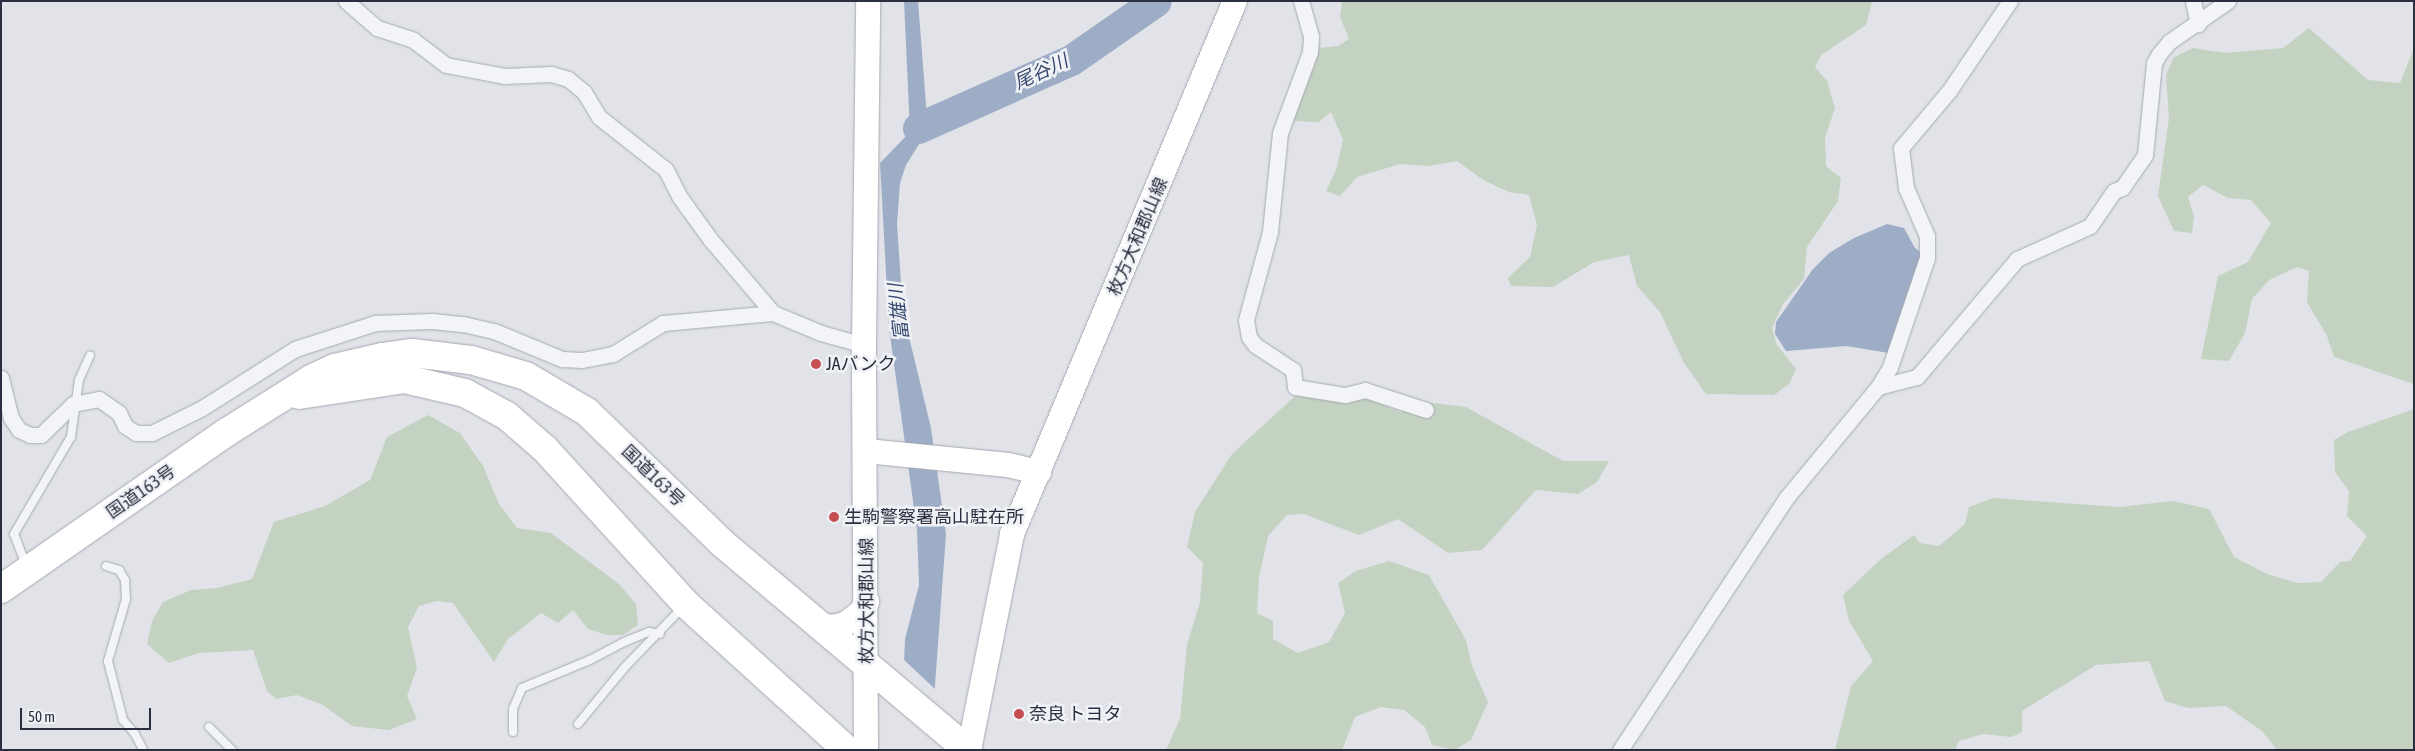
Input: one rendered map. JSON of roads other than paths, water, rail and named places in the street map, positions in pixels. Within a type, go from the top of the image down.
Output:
[{"type":"highway","name":"国道163号","points":[[1,589],[29,572],[220,437],[311,379],[335,368],[412,353],[472,360],[526,376],[586,412],[722,543],[941,730],[968,750]]},
{"type":"highway","name":"国道163号","points":[[283,397],[405,379],[444,386],[489,405],[527,431],[686,604],[847,750]]},
{"type":"main road","name":"枚方大和郡山線","points":[[866,750],[867,602],[864,346],[868,1]]},
{"type":"main road","name":"枚方大和郡山線","points":[[968,750],[1012,534],[1235,1]]},
{"type":"main road","points":[[866,451],[893,452],[1008,465],[1039,472]]},
{"type":"main road","points":[[816,624],[832,627],[845,624],[861,612],[867,602]]},
{"type":"street","points":[[346,1],[377,28],[412,40],[446,65],[504,76],[551,74],[568,79],[584,92],[599,118],[666,170],[679,196],[710,239],[773,313],[821,333],[864,346]]},
{"type":"street","points":[[1301,1],[1311,37],[1310,52],[1280,133],[1270,232],[1246,320],[1249,337],[1255,344],[1293,370],[1295,387],[1345,394],[1365,390],[1426,410]]},
{"type":"street","points":[[1620,750],[1787,497],[1878,387],[1890,367],[1927,258],[1927,236],[1906,188],[1901,148],[1949,91],[2010,1]]},
{"type":"street","points":[[2193,1],[2198,24]]},
{"type":"street","points":[[1878,387],[1917,377],[2017,259],[2090,226],[2114,191],[2122,188],[2145,155],[2154,63],[2169,42],[2198,24],[2228,1]]},
{"type":"street","points":[[1,378],[11,418],[19,430],[30,435],[41,435],[76,403],[99,400],[119,413],[125,426],[136,433],[152,433],[202,408],[295,349],[375,323],[432,321],[463,324],[494,331],[562,359],[582,360],[613,354],[663,323],[773,313]]},
{"type":"lane","points":[[29,572],[14,534],[71,437],[79,380],[90,355]]},
{"type":"lane","points":[[106,566],[119,570],[125,580],[126,598],[108,661],[123,720],[135,734],[143,750]]},
{"type":"lane","points":[[578,724],[624,667],[660,634],[686,604]]},
{"type":"lane","points":[[514,732],[513,709],[522,688],[582,664],[624,642],[649,632],[660,634]]},
{"type":"lane","points":[[209,727],[232,750]]},
{"type":"water","name":"富雄川","points":[[904,1],[918,1],[928,130],[906,165],[900,183],[897,224],[903,312],[931,428],[946,534],[932,726],[901,731],[905,639],[919,585],[917,530],[889,328],[880,163],[910,132]]},
{"type":"water","points":[[1887,224],[1904,228],[1915,248],[1922,253],[1889,353],[1846,346],[1786,351],[1775,334],[1776,322],[1813,269],[1829,253],[1854,238]]},
{"type":"waterway","name":"尾谷川","points":[[918,128],[1071,60],[1156,1]]},
{"type":"place","name":"JAバンク","points":[[816,364]]},
{"type":"place","name":"生駒警察署高山駐在所","points":[[834,517]]},
{"type":"place","name":"奈良 トヨタ","points":[[1019,714]]}]
